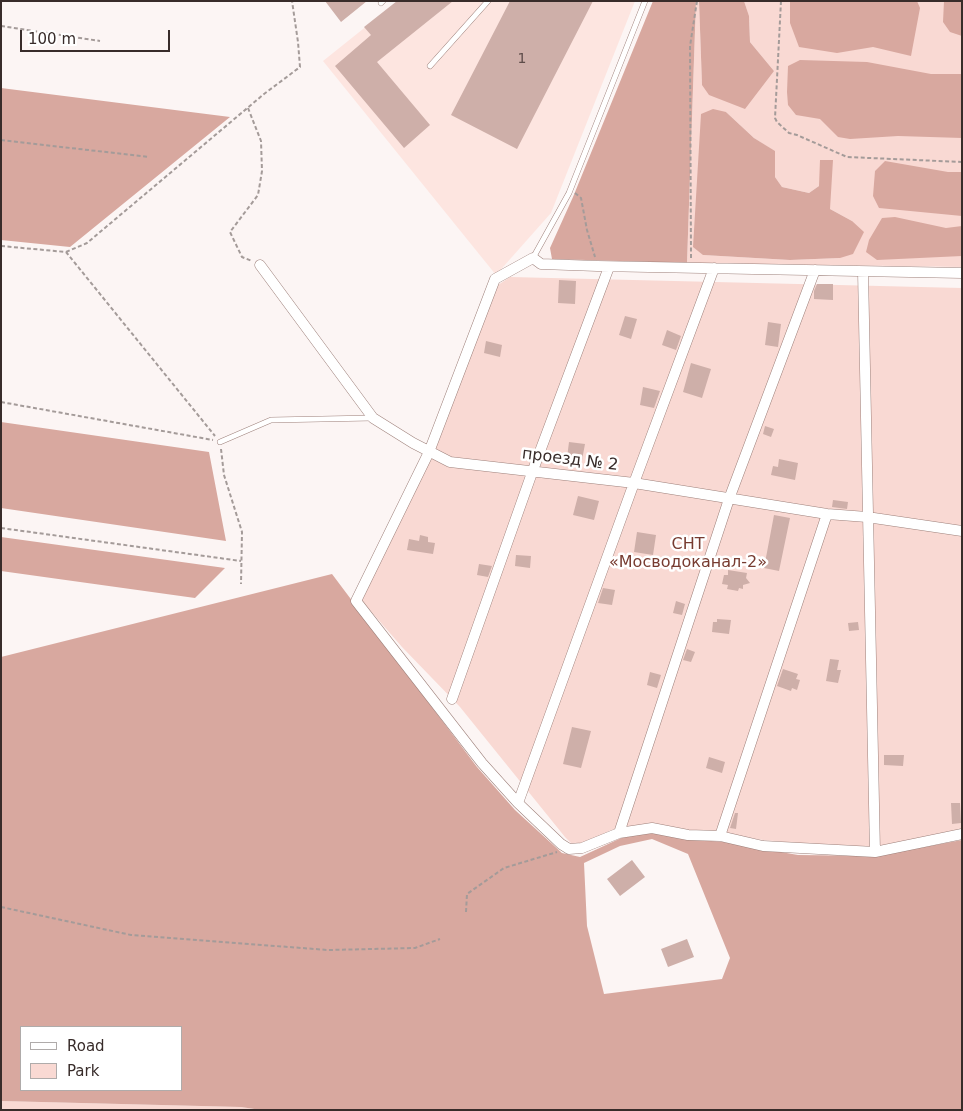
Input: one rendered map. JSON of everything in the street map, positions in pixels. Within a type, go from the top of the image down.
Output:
[{"type":"street","points":[[962,273],[609,267],[541,264],[533,258],[495,279],[429,452],[356,601],[482,764],[518,803],[561,844],[569,849],[582,848],[619,833],[652,828],[688,836],[720,836],[763,846],[875,852],[962,834]]},
{"type":"street","name":"проезд № 2","points":[[260,265],[373,418],[429,452],[450,462],[634,483],[827,514],[867,517],[962,531]]},
{"type":"street","points":[[452,699],[533,470],[609,267]]},
{"type":"street","points":[[518,803],[714,268]]},
{"type":"street","points":[[619,833],[728,499],[815,270]]},
{"type":"street","points":[[863,272],[875,852]]},
{"type":"street","points":[[720,836],[827,514]]},
{"type":"lane","points":[[430,66],[488,1]]},
{"type":"lane","points":[[533,258],[571,189],[645,1]]},
{"type":"lane","points":[[220,442],[271,420],[373,418]]},
{"type":"path","points":[[1,246],[66,252],[87,243],[264,94],[300,67],[292,1]]},
{"type":"path","points":[[691,268],[690,46],[696,1]]},
{"type":"path","points":[[781,1],[775,118],[789,133],[847,156],[962,162]]},
{"type":"path","points":[[1,26],[100,40]]},
{"type":"path","points":[[248,108],[262,141],[262,171],[258,195],[230,232],[242,256],[260,265]]},
{"type":"path","points":[[1,140],[149,158]]},
{"type":"path","points":[[571,189],[581,198],[597,266]]},
{"type":"path","points":[[66,252],[220,442],[224,475],[242,532],[241,584]]},
{"type":"path","points":[[1,402],[220,442]]},
{"type":"path","points":[[1,528],[241,561]]},
{"type":"path","points":[[466,912],[467,894],[504,868],[569,849]]},
{"type":"path","points":[[1,907],[131,935],[328,950],[415,948],[440,939]]},
{"type":"shaded area","points":[[398,1],[635,1],[551,213],[496,275],[323,61]]},
{"type":"shaded area","points":[[653,1],[696,1],[687,263],[552,259],[550,248],[573,197]]},
{"type":"shaded area","points":[[699,1],[744,1],[749,16],[750,42],[774,71],[745,109],[709,95],[702,85]]},
{"type":"shaded area","points":[[790,1],[917,1],[920,8],[911,56],[873,47],[837,53],[799,47],[790,23]]},
{"type":"shaded area","points":[[944,1],[962,1],[962,36],[950,32],[943,22]]},
{"type":"shaded area","points":[[800,60],[867,62],[931,74],[962,74],[962,138],[898,136],[850,139],[838,137],[820,119],[796,115],[788,105],[788,66]]},
{"type":"shaded area","points":[[1,88],[230,117],[70,247],[1,240]]},
{"type":"shaded area","points":[[713,109],[726,112],[754,138],[775,151],[775,177],[782,187],[809,193],[819,186],[820,160],[833,160],[830,209],[852,221],[864,232],[853,254],[840,258],[790,260],[703,255],[693,247],[701,114]]},
{"type":"shaded area","points":[[885,161],[948,172],[962,172],[962,216],[879,208],[873,196],[875,171]]},
{"type":"shaded area","points":[[895,217],[946,228],[962,226],[962,256],[877,260],[866,252],[869,240],[882,218]]},
{"type":"shaded area","points":[[1,422],[209,452],[226,541],[1,508]]},
{"type":"shaded area","points":[[1,537],[225,568],[195,598],[1,571]]},
{"type":"shaded area","points":[[332,574],[477,767],[515,810],[562,853],[580,857],[619,839],[634,834],[652,832],[686,839],[724,842],[798,855],[876,856],[962,840],[962,1110],[261,1110],[241,1107],[1,1101],[1,657]],"holes":[[[652,839],[688,854],[730,958],[722,979],[604,994],[587,926],[584,863],[620,846]]]},
{"type":"green space","points":[[696,1],[699,1],[702,85],[774,71],[750,42],[749,17],[744,1],[962,1],[962,267],[687,263]],"holes":[[[726,112],[754,138],[774,151],[775,177],[782,187],[809,193],[819,186],[830,209],[852,221],[840,258],[790,260],[703,255]]]},
{"type":"green space","name":"СНТ «Мосводоканал-2»","points":[[510,277],[962,288],[962,830],[875,850],[763,840],[715,833],[705,834],[650,825],[611,830],[581,845],[572,844],[460,707],[402,647],[362,601],[498,285]]},
{"type":"green space","points":[[1,1101],[241,1107],[261,1110],[1,1110]]},
{"type":"building","points":[[325,1],[367,1],[341,22]]},
{"type":"building","points":[[397,1],[453,1],[377,62],[430,125],[404,148],[335,66],[371,35],[364,27]]},
{"type":"building","points":[[510,1],[593,1],[517,149],[451,115]]},
{"type":"building","points":[[559,280],[576,281],[575,304],[558,303]]},
{"type":"building","points":[[817,284],[833,284],[833,300],[814,299],[814,291]]},
{"type":"building","points":[[625,316],[637,319],[631,339],[619,335]]},
{"type":"building","points":[[768,322],[781,324],[778,347],[765,345]]},
{"type":"building","points":[[667,330],[681,336],[676,350],[662,345]]},
{"type":"building","points":[[486,341],[502,345],[500,357],[484,353]]},
{"type":"building","points":[[691,363],[711,369],[702,398],[683,392]]},
{"type":"building","points":[[643,387],[660,391],[654,408],[640,405]]},
{"type":"building","points":[[765,426],[774,429],[771,437],[763,434]]},
{"type":"building","points":[[569,442],[585,444],[582,460],[567,458]]},
{"type":"building","points":[[779,459],[798,463],[795,480],[771,475],[773,466],[778,467]]},
{"type":"building","points":[[578,496],[599,501],[594,520],[573,515]]},
{"type":"building","points":[[833,500],[848,502],[847,509],[832,507]]},
{"type":"building","points":[[774,515],[790,518],[779,571],[764,568]]},
{"type":"building","points":[[637,532],[656,535],[653,555],[634,552]]},
{"type":"building","points":[[420,535],[428,537],[428,542],[435,543],[433,554],[407,550],[409,539],[419,541]]},
{"type":"building","points":[[516,555],[531,556],[530,568],[515,566]]},
{"type":"building","points":[[479,564],[492,566],[488,577],[477,575]]},
{"type":"building","points":[[728,570],[747,573],[746,578],[750,583],[743,585],[743,589],[739,588],[738,591],[727,589],[728,585],[722,584],[724,575],[728,575]]},
{"type":"building","points":[[603,588],[615,590],[612,605],[598,603]]},
{"type":"building","points":[[676,601],[685,604],[682,615],[673,613]]},
{"type":"building","points":[[717,619],[731,620],[729,634],[712,632],[713,622],[717,622]]},
{"type":"building","points":[[858,622],[859,630],[849,631],[848,623]]},
{"type":"building","points":[[687,649],[695,652],[691,662],[683,660]]},
{"type":"building","points":[[830,659],[839,660],[837,670],[841,670],[838,683],[826,681]]},
{"type":"building","points":[[783,669],[798,674],[796,679],[800,680],[797,690],[792,688],[791,691],[777,686]]},
{"type":"building","points":[[650,672],[661,675],[657,688],[647,685]]},
{"type":"building","points":[[572,727],[591,731],[581,768],[563,764]]},
{"type":"building","points":[[884,755],[904,755],[903,766],[884,765]]},
{"type":"building","points":[[709,757],[725,762],[722,773],[706,768]]},
{"type":"building","points":[[951,803],[960,803],[961,823],[952,824]]},
{"type":"building","points":[[735,813],[738,813],[736,829],[730,828]]},
{"type":"building","points":[[632,860],[645,877],[620,896],[607,879]]},
{"type":"building","points":[[687,939],[694,957],[668,967],[661,949]]}]
